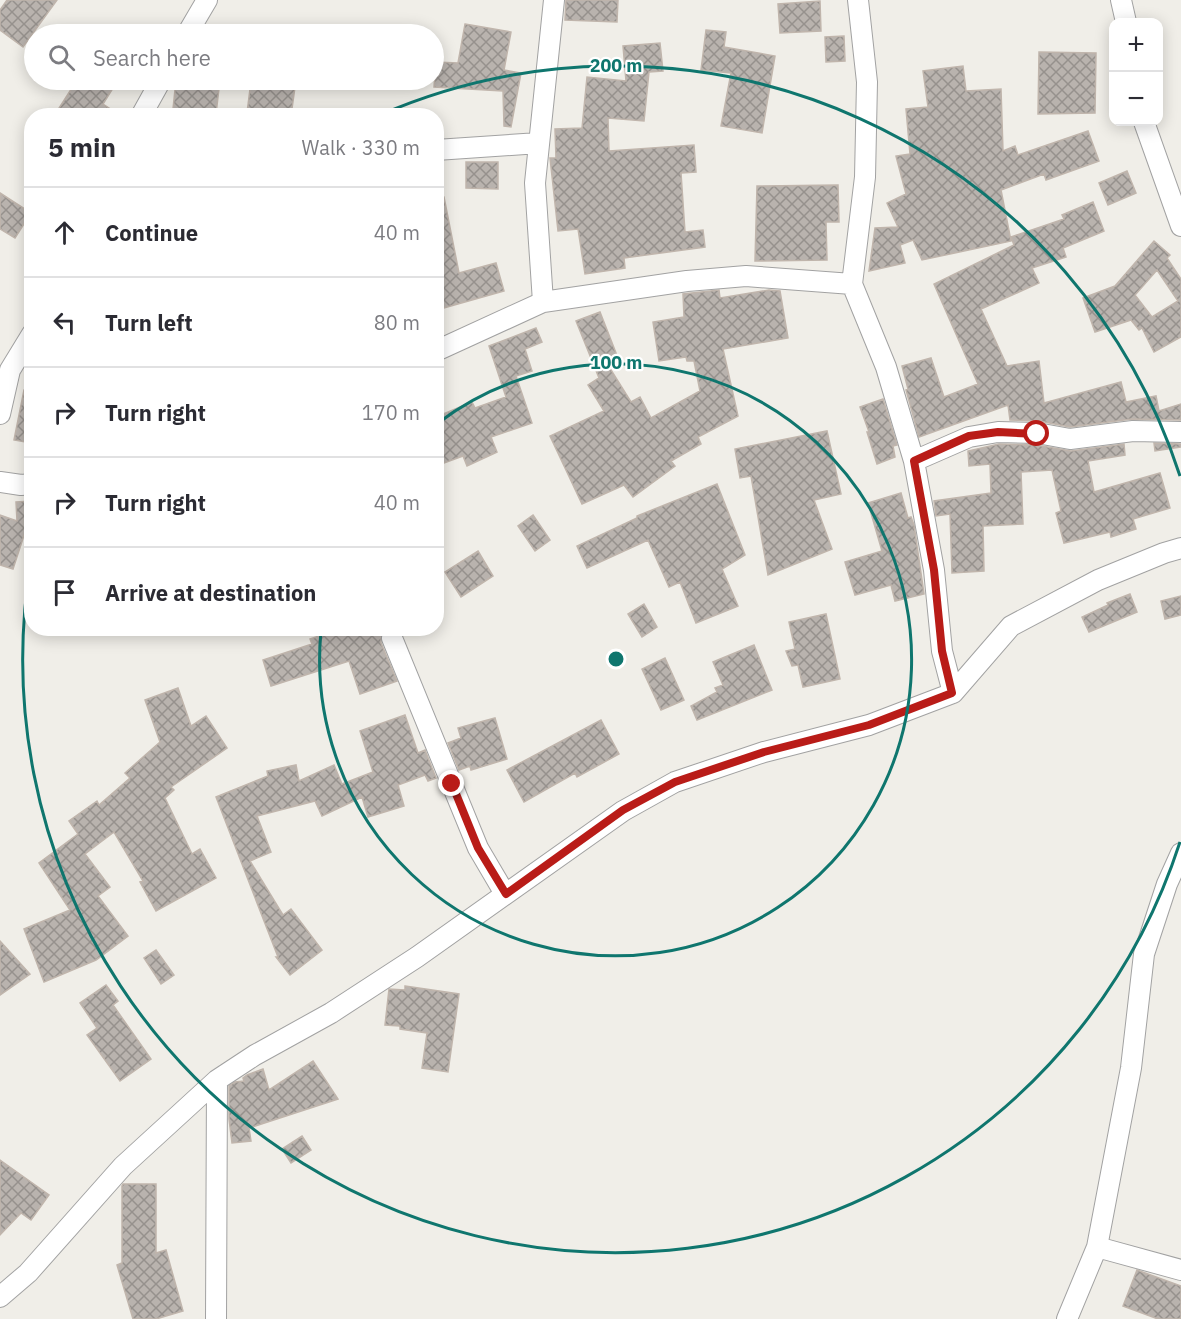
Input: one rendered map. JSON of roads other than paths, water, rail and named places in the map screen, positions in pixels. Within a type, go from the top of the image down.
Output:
[{"type":"street","points":[[543,302],[536,183],[554,0]]},
{"type":"street","points":[[858,0],[867,82],[865,177],[852,284],[886,367],[914,461],[934,570],[942,651],[952,693]]},
{"type":"street","points":[[1121,0],[1125,18]]},
{"type":"street","points":[[191,24],[201,2]]},
{"type":"street","points":[[145,108],[155,90]]},
{"type":"street","points":[[1145,126],[1181,226]]},
{"type":"street","points":[[444,149],[539,142]]},
{"type":"street","points":[[444,347],[543,302],[687,281],[746,276],[852,284]]},
{"type":"street","points":[[0,414],[10,370],[24,347]]},
{"type":"street","points":[[914,461],[969,436],[998,432],[1070,439],[1134,431],[1181,432]]},
{"type":"street","points":[[0,482],[24,485]]},
{"type":"street","points":[[0,1297],[28,1273],[123,1166],[217,1080],[255,1055],[331,1014],[417,957],[623,810],[675,782],[764,752],[869,725],[952,693],[1011,626],[1098,580],[1181,548]]},
{"type":"street","points":[[392,638],[478,848],[506,894]]},
{"type":"street","points":[[1067,1319],[1097,1247],[1131,1068],[1144,954],[1167,884],[1181,853]]},
{"type":"street","points":[[216,1319],[217,1080]]},
{"type":"street","points":[[1097,1247],[1181,1270]]}]
